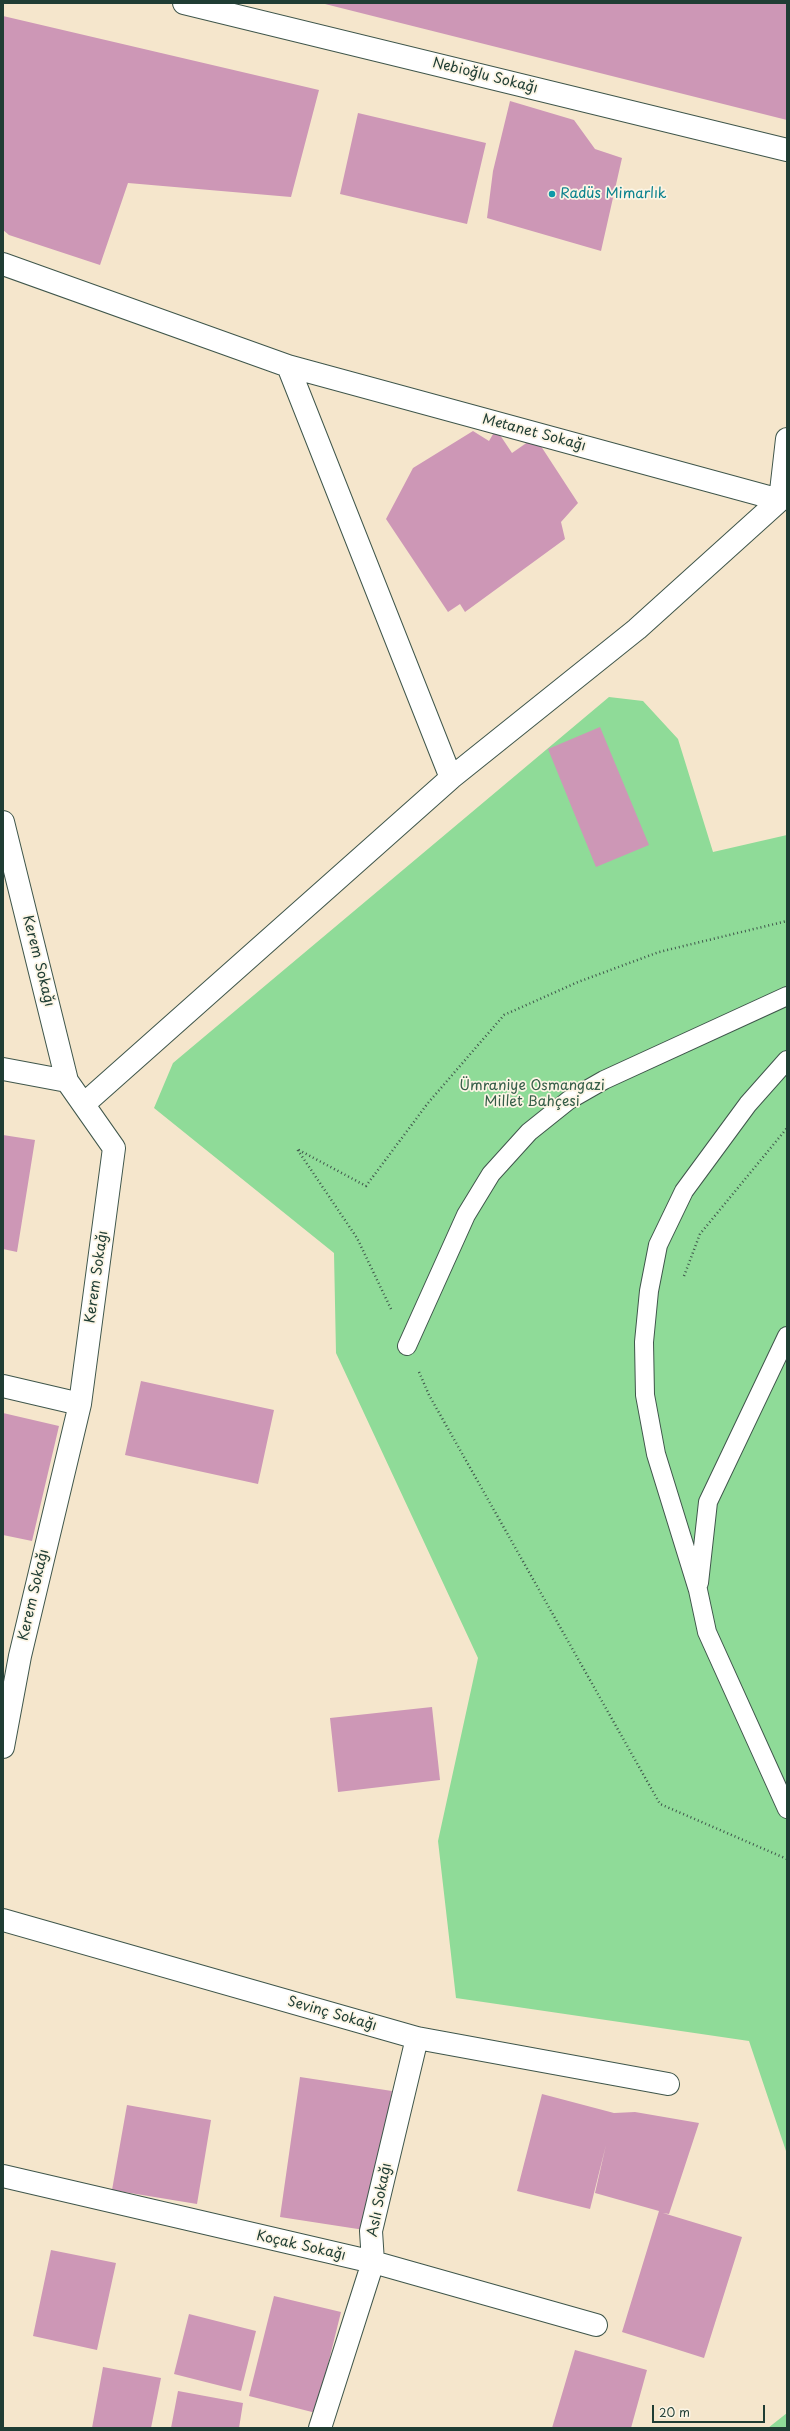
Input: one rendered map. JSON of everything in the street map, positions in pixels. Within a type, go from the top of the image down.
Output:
[{"type":"street","name":"Nebioğlu Sokağı","points":[[184,3],[787,150]]},
{"type":"street","name":"Metanet Sokağı","points":[[3,264],[288,366],[780,500]]},
{"type":"street","points":[[288,366],[451,778]]},
{"type":"street","points":[[84,1104],[451,778],[637,629],[780,500],[787,439]]},
{"type":"street","name":"Kerem Sokağı","points":[[3,822],[7,851],[67,1081],[114,1148],[80,1404],[11,1654],[3,1747]]},
{"type":"street","points":[[3,1069],[67,1081]]},
{"type":"street","points":[[3,1386],[80,1404]]},
{"type":"street","name":"Sevinç Sokağı","points":[[3,1920],[417,2038],[668,2084]]},
{"type":"street","name":"Aslı Sokağı","points":[[320,2428],[373,2262],[371,2231],[417,2038]]},
{"type":"street","name":"Koçak Sokağı","points":[[3,2176],[373,2262],[596,2325]]},
{"type":"lane","points":[[407,1346],[466,1214],[491,1174],[529,1132],[569,1100],[604,1080],[787,996]]},
{"type":"lane","points":[[787,1060],[748,1104],[684,1191],[658,1245],[649,1291],[644,1342],[645,1395],[656,1454],[698,1590],[707,1632],[787,1809]]},
{"type":"lane","points":[[698,1590],[708,1502],[787,1336]]},
{"type":"path","points":[[787,921],[658,952],[578,982],[504,1015],[428,1103],[366,1186],[297,1149],[357,1238],[429,1395],[660,1804],[787,1859]]},
{"type":"path","points":[[683,1278],[700,1234],[787,1128]]},
{"type":"green space","name":"Ümraniye Osmangazi Millet Bahçesi","points":[[609,697],[643,701],[678,739],[713,852],[787,835],[787,2154],[749,2041],[456,1998],[438,1841],[478,1658],[336,1353],[334,1253],[154,1108],[173,1063]]},
{"type":"green space","points":[[787,2413],[787,2428],[768,2428]]},
{"type":"building","points":[[325,3],[787,3],[787,120],[325,4]]},
{"type":"building","points":[[3,16],[319,90],[291,197],[128,183],[100,265],[9,235],[3,230]]},
{"type":"building","name":"Radüs Mimarlık","points":[[510,101],[574,120],[595,149],[622,158],[601,251],[487,218],[493,171]]},
{"type":"building","points":[[358,113],[486,143],[467,224],[340,194]]},
{"type":"building","points":[[496,429],[512,453],[535,437],[578,503],[561,522],[565,539],[465,612],[460,604],[448,612],[386,519],[413,468],[473,431],[489,441]]},
{"type":"building","points":[[600,727],[649,845],[596,867],[548,749]]},
{"type":"building","points":[[3,1135],[35,1140],[17,1252],[3,1249]]},
{"type":"building","points":[[141,1381],[274,1410],[258,1484],[125,1455]]},
{"type":"building","points":[[3,1413],[59,1426],[32,1541],[3,1535]]},
{"type":"building","points":[[432,1707],[440,1780],[338,1792],[330,1718]]},
{"type":"building","points":[[300,2077],[392,2091],[371,2231],[280,2217]]},
{"type":"building","points":[[542,2094],[614,2113],[635,2112],[699,2123],[669,2214],[663,2213],[742,2237],[704,2358],[622,2332],[659,2211],[595,2193],[606,2145],[590,2209],[517,2191]]},
{"type":"building","points":[[127,2105],[211,2120],[197,2204],[112,2190]]},
{"type":"building","points":[[51,2250],[116,2263],[97,2350],[33,2336]]},
{"type":"building","points":[[274,2296],[341,2312],[316,2413],[249,2396]]},
{"type":"building","points":[[189,2314],[256,2331],[241,2391],[174,2374]]},
{"type":"building","points":[[575,2350],[647,2370],[631,2428],[552,2428]]},
{"type":"building","points":[[103,2367],[161,2378],[151,2428],[92,2428]]},
{"type":"building","points":[[178,2391],[243,2403],[239,2428],[171,2428]]},
{"type":"place","name":"Radüs Mimarlık","points":[[552,194]]}]
